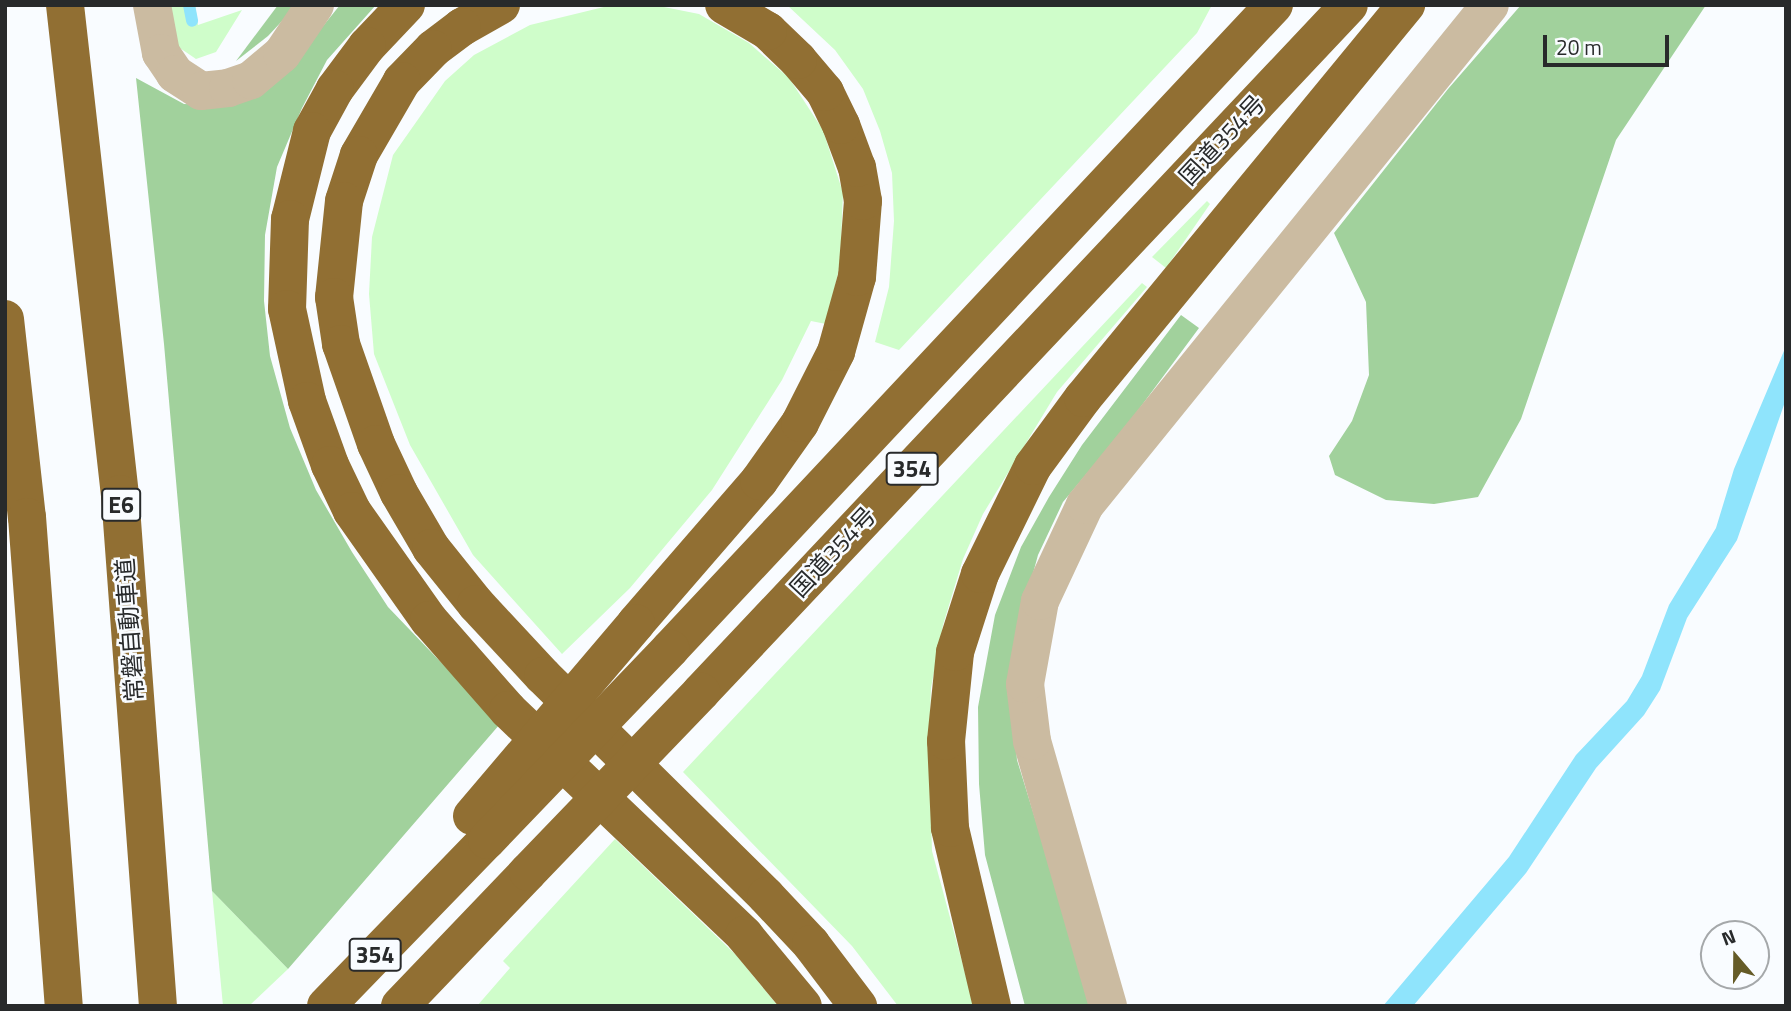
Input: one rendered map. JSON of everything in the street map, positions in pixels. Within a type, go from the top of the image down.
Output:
[{"type":"highway","name":"常磐自動車道","points":[[65,5],[121,494],[158,1006]]},
{"type":"highway","points":[[406,5],[367,46],[335,89],[312,131],[290,219],[287,309],[307,401],[330,465],[352,511],[429,620],[508,710],[744,935],[803,1006]]},
{"type":"highway","points":[[501,5],[461,27],[402,81],[359,155],[344,201],[334,297],[341,344],[376,444],[399,493],[431,548],[477,604],[543,676],[766,896],[811,944],[858,1006]]},
{"type":"highway","points":[[479,828],[636,623],[759,481],[800,423],[836,352],[857,276],[863,201],[857,168],[825,92],[768,31],[724,5]]},
{"type":"highway","name":"354","points":[[326,1006],[424,904],[479,828],[670,649],[1274,5]]},
{"type":"highway","name":"国道354号","points":[[400,1006],[701,692],[1349,5]]},
{"type":"highway","points":[[992,1006],[950,828],[946,741],[955,652],[980,575],[1033,466],[1083,398],[1406,5]]},
{"type":"highway","points":[[5,319],[27,517],[64,1006]]},
{"type":"street","points":[[152,5],[161,52],[175,74],[201,91],[228,88],[251,80],[282,54],[315,5]]},
{"type":"street","points":[[1108,1006],[1032,741],[1025,684],[1040,601],[1085,505],[1490,5]]},
{"type":"green space","points":[[169,5],[195,5],[198,25],[242,10],[216,52],[196,59],[174,44]]},
{"type":"green space","points":[[278,5],[297,5],[268,36],[236,61]]},
{"type":"green space","points":[[340,5],[376,5],[327,60],[302,108],[277,167],[265,235],[264,301],[270,356],[290,428],[316,490],[352,552],[388,607],[500,724],[288,969],[212,891],[164,344],[136,78],[184,104],[218,105],[282,77]]},
{"type":"green space","points":[[612,5],[654,5],[699,14],[749,43],[789,78],[823,130],[843,193],[840,265],[826,324],[811,321],[782,380],[712,490],[630,588],[562,654],[473,555],[410,445],[374,354],[369,294],[372,237],[393,155],[445,81],[474,55],[530,25]]},
{"type":"green space","points":[[787,5],[1212,5],[1197,33],[899,350],[875,342],[889,287],[894,221],[892,173],[880,131],[863,89],[835,50]]},
{"type":"green space","points":[[1521,5],[1706,5],[1616,140],[1521,419],[1478,497],[1434,504],[1386,500],[1335,475],[1329,456],[1352,421],[1369,375],[1366,302],[1334,233],[1448,89]]},
{"type":"green space","points":[[1207,201],[1210,204],[1166,268],[1152,257]]},
{"type":"green space","points":[[1142,283],[1147,287],[1057,392],[983,514],[963,559],[943,625],[931,688],[929,746],[932,851],[974,1006],[898,1006],[852,946],[683,772]]},
{"type":"green space","points":[[1181,315],[1199,328],[1125,428],[1063,502],[1038,555],[1023,610],[1010,676],[1017,760],[1093,1006],[1025,1006],[985,855],[979,784],[978,707],[995,615],[1021,547],[1049,497],[1082,445]]},
{"type":"green space","points":[[615,839],[736,955],[778,1006],[477,1006],[510,968],[503,961]]},
{"type":"green space","points":[[212,891],[288,969],[249,1006],[223,1006]]},
{"type":"water","points":[[1786,346],[1786,399],[1737,540],[1687,618],[1660,690],[1644,715],[1596,768],[1526,873],[1413,1006],[1383,1006],[1509,857],[1576,755],[1627,701],[1642,676],[1669,605],[1716,528],[1734,469]]},
{"type":"waterway","points":[[189,5],[192,21]]}]
